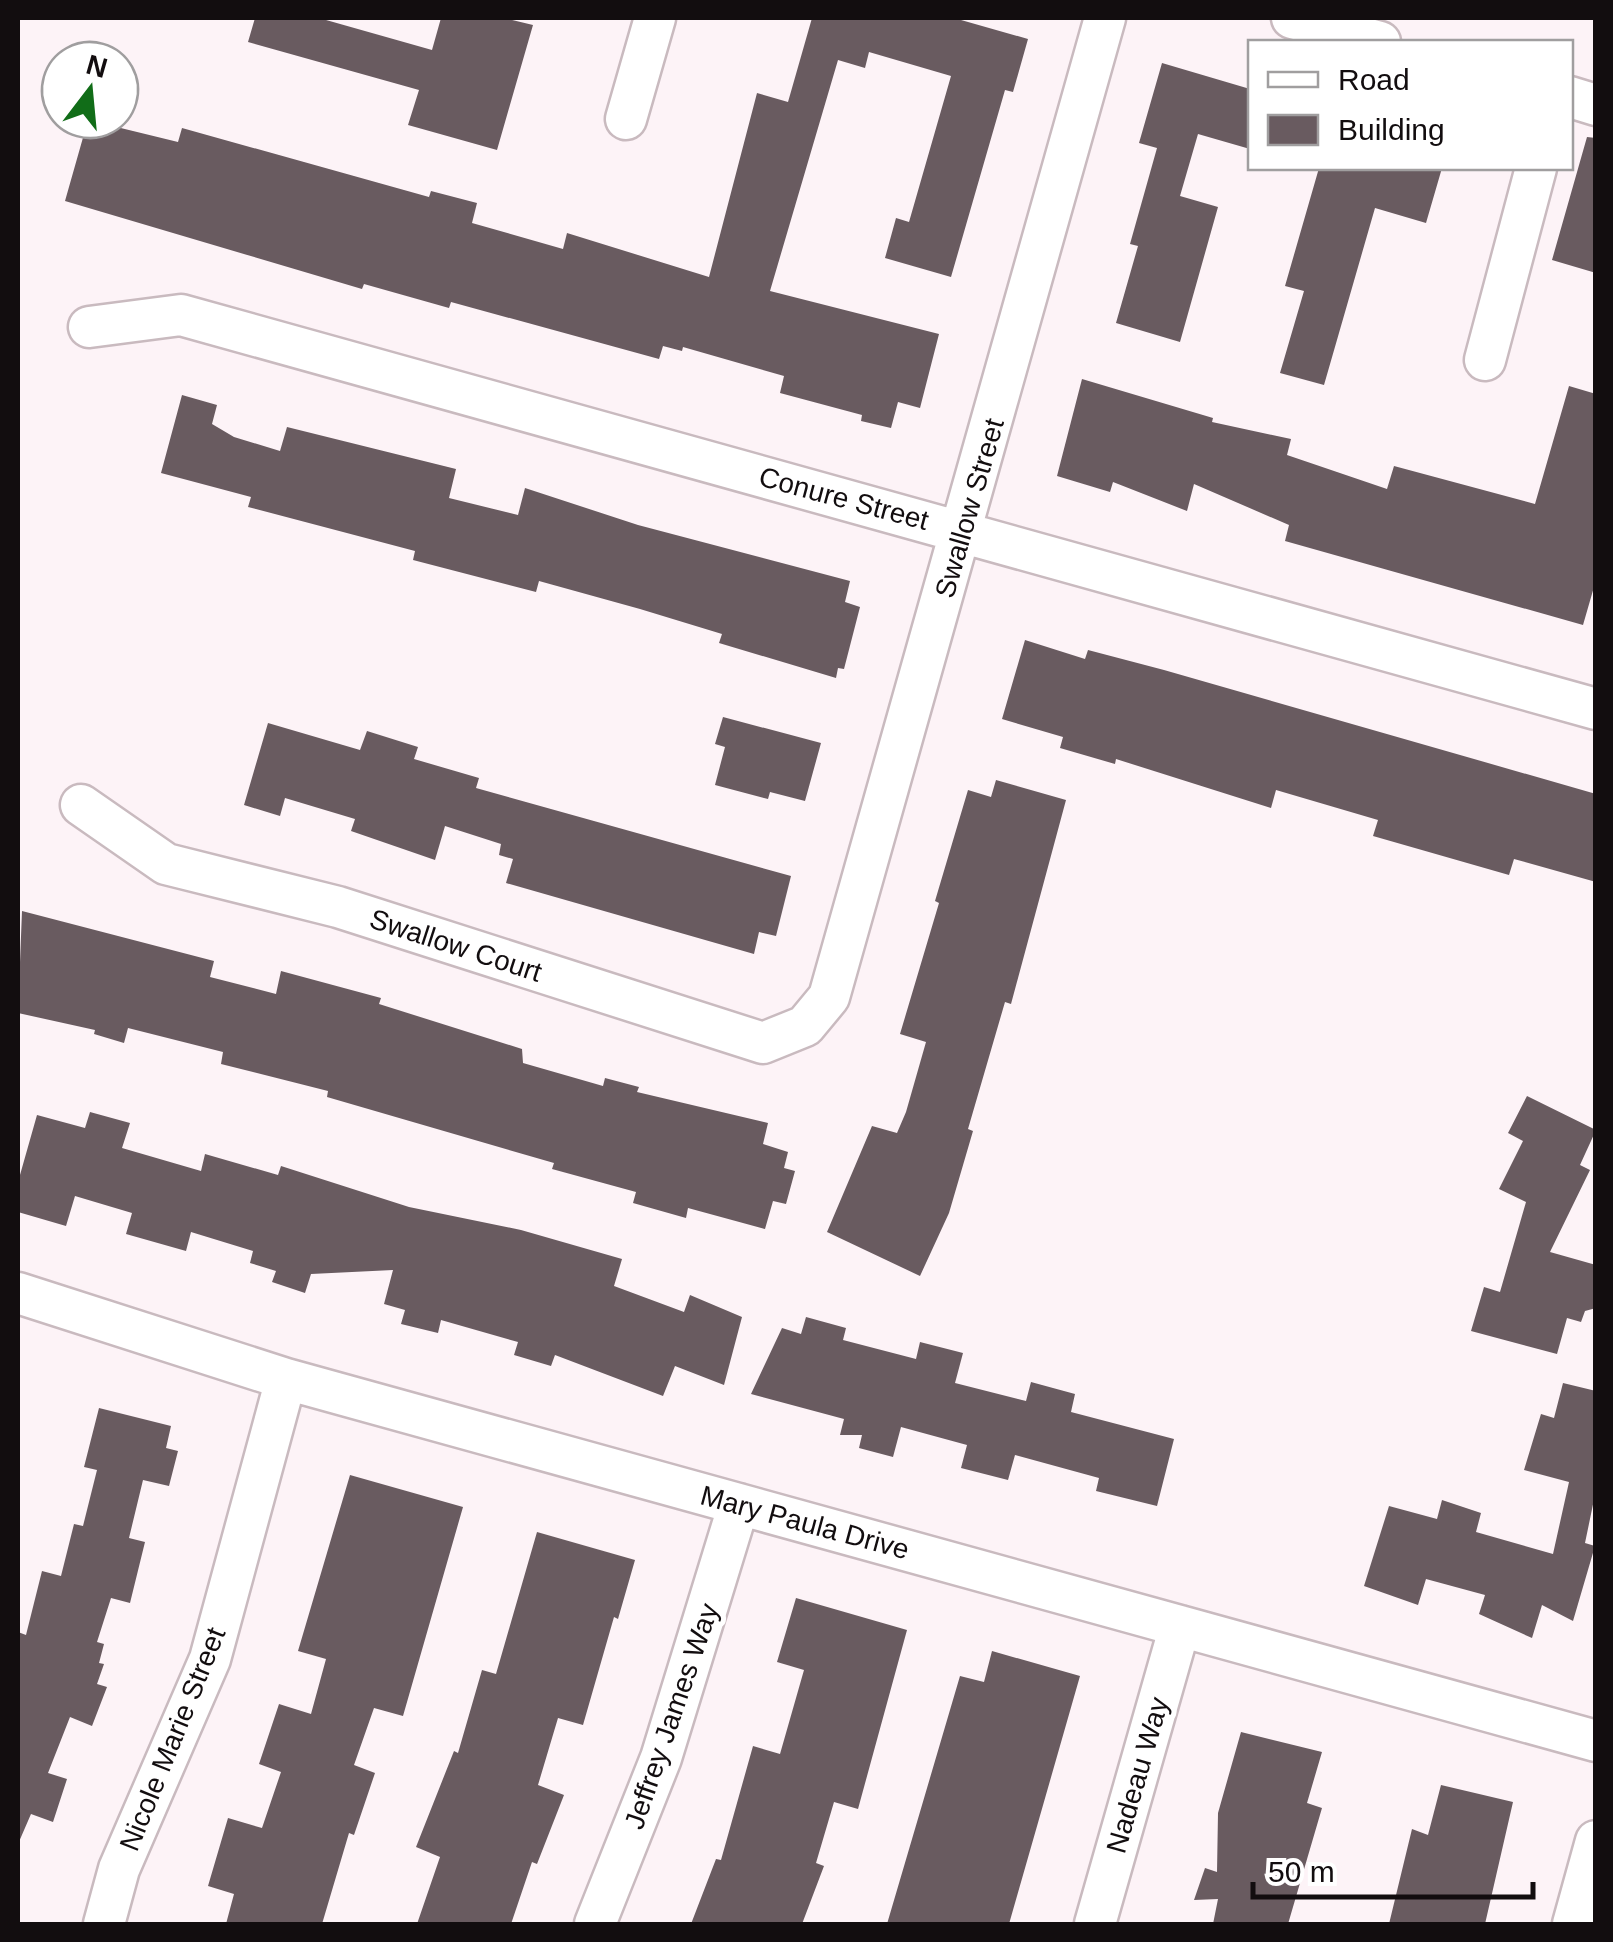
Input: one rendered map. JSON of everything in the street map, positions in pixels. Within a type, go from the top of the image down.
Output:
[{"type":"street","points":[[626,119],[655,18]]},
{"type":"street","name":"Swallow Street","points":[[829,997],[1105,18]]},
{"type":"street","points":[[1292,18],[1373,40]]},
{"type":"street","points":[[1485,360],[1535,170]]},
{"type":"street","name":"Conure Street","points":[[90,326],[182,315],[1596,709]]},
{"type":"street","name":"Swallow Court","points":[[81,805],[166,864],[338,907],[762,1043],[805,1026],[829,997]]},
{"type":"street","name":"Mary Paula Drive","points":[[18,1293],[286,1379],[1596,1741]]},
{"type":"street","name":"Nicole Marie Street","points":[[104,1924],[119,1868],[210,1660],[286,1379]]},
{"type":"street","name":"Jeffrey James Way","points":[[594,1924],[662,1758],[740,1504]]},
{"type":"street","name":"Nadeau Way","points":[[1095,1924],[1180,1626]]},
{"type":"street","points":[[1572,1924],[1596,1841]]},
{"type":"building","points":[[255,18],[319,18],[432,50],[441,18],[504,18],[533,25],[497,150],[408,125],[419,90],[248,42]]},
{"type":"building","points":[[812,18],[954,18],[1028,39],[1013,92],[1005,90],[951,277],[885,258],[896,218],[909,222],[951,76],[869,52],[865,68],[838,60],[770,291],[939,334],[920,408],[898,402],[891,428],[861,421],[862,415],[780,393],[784,376],[683,347],[682,351],[663,346],[659,359],[451,302],[449,308],[364,284],[362,289],[65,201],[82,140],[140,140],[140,133],[178,142],[182,128],[429,197],[431,191],[477,203],[472,223],[563,249],[567,233],[709,277],[757,93],[788,102]]},
{"type":"building","points":[[1162,63],[1248,88],[1248,148],[1198,134],[1180,196],[1218,207],[1180,342],[1116,323],[1138,246],[1130,244],[1157,148],[1139,143]]},
{"type":"building","points":[[1587,137],[1596,138],[1596,273],[1552,260]]},
{"type":"building","points":[[1318,170],[1441,170],[1426,223],[1375,208],[1324,385],[1280,373],[1304,291],[1285,286]]},
{"type":"building","points":[[1082,379],[1213,418],[1212,422],[1291,439],[1287,455],[1387,489],[1394,466],[1535,504],[1569,386],[1596,394],[1596,580],[1583,625],[1285,541],[1289,525],[1194,484],[1187,511],[1113,482],[1110,492],[1057,476]]},
{"type":"building","points":[[182,395],[217,405],[212,424],[234,437],[280,451],[287,427],[456,469],[449,498],[518,515],[525,488],[638,525],[850,581],[845,602],[860,607],[844,669],[838,668],[836,678],[719,643],[722,634],[640,609],[539,581],[536,592],[413,560],[415,551],[248,507],[251,497],[161,473]]},
{"type":"building","points":[[1025,640],[1085,659],[1088,650],[1164,670],[1596,794],[1596,882],[1514,859],[1509,875],[1373,836],[1378,820],[1276,790],[1271,808],[1116,759],[1115,764],[1060,748],[1063,737],[1002,719]]},
{"type":"building","points":[[723,717],[821,743],[805,801],[770,792],[768,799],[715,785],[725,747],[715,744]]},
{"type":"building","points":[[268,723],[360,750],[367,731],[418,747],[414,759],[479,778],[476,788],[791,876],[776,936],[759,932],[754,954],[506,883],[513,859],[499,855],[501,844],[445,826],[435,860],[351,831],[355,819],[285,798],[280,816],[244,805]]},
{"type":"building","points":[[996,780],[1066,800],[1011,1004],[1005,1002],[968,1129],[973,1131],[949,1213],[920,1276],[827,1232],[872,1126],[897,1133],[906,1112],[926,1042],[900,1034],[939,903],[935,901],[968,790],[991,797]]},
{"type":"building","points":[[22,911],[214,961],[210,977],[276,994],[281,971],[381,998],[379,1004],[522,1049],[523,1063],[603,1086],[605,1078],[639,1087],[637,1092],[768,1123],[763,1144],[788,1152],[784,1168],[795,1171],[786,1204],[773,1201],[765,1229],[688,1208],[686,1218],[633,1203],[636,1192],[552,1169],[554,1163],[327,1097],[328,1091],[221,1064],[223,1052],[128,1028],[124,1043],[94,1034],[95,1030],[18,1013]]},
{"type":"building","points":[[1527,1096],[1596,1130],[1580,1165],[1590,1170],[1550,1252],[1596,1265],[1596,1308],[1585,1311],[1581,1322],[1567,1318],[1557,1354],[1471,1331],[1484,1287],[1500,1292],[1526,1202],[1499,1189],[1523,1141],[1508,1133]]},
{"type":"building","points":[[90,1112],[130,1123],[122,1148],[201,1171],[205,1154],[278,1175],[281,1166],[409,1207],[521,1230],[622,1259],[614,1286],[684,1312],[690,1295],[742,1317],[724,1385],[675,1366],[663,1396],[555,1355],[551,1366],[514,1355],[518,1342],[441,1320],[438,1333],[401,1324],[405,1310],[384,1304],[393,1270],[311,1274],[305,1293],[272,1282],[276,1271],[250,1263],[253,1251],[191,1232],[186,1251],[126,1234],[132,1213],[75,1196],[66,1226],[18,1212],[18,1182],[37,1115],[85,1128]]},
{"type":"building","points":[[806,1317],[846,1328],[843,1340],[916,1359],[920,1342],[963,1353],[955,1383],[1026,1401],[1031,1382],[1075,1394],[1071,1412],[1174,1439],[1157,1506],[1096,1491],[1099,1478],[1015,1455],[1008,1480],[961,1468],[967,1445],[901,1427],[893,1457],[859,1448],[862,1435],[840,1435],[844,1419],[751,1394],[782,1328],[801,1334]]},
{"type":"building","points":[[1563,1383],[1596,1391],[1596,1490],[1585,1543],[1595,1546],[1573,1621],[1542,1605],[1532,1638],[1479,1614],[1485,1595],[1426,1579],[1418,1605],[1364,1586],[1389,1506],[1437,1519],[1442,1500],[1481,1513],[1476,1532],[1553,1554],[1569,1482],[1524,1470],[1541,1414],[1554,1418]]},
{"type":"building","points":[[99,1408],[171,1426],[166,1448],[178,1451],[169,1486],[143,1480],[129,1538],[145,1542],[130,1603],[111,1598],[97,1642],[104,1644],[99,1663],[104,1664],[97,1684],[107,1687],[92,1726],[70,1717],[48,1773],[67,1779],[53,1822],[31,1814],[18,1844],[18,1632],[26,1635],[42,1571],[61,1576],[74,1524],[83,1526],[97,1470],[84,1467]]},
{"type":"building","points":[[350,1475],[463,1507],[403,1716],[374,1708],[354,1765],[375,1773],[354,1835],[349,1833],[322,1924],[226,1924],[234,1894],[208,1886],[228,1818],[262,1828],[281,1772],[259,1764],[279,1704],[311,1714],[326,1659],[298,1651]]},
{"type":"building","points":[[537,1532],[635,1560],[618,1619],[614,1617],[583,1725],[558,1718],[538,1785],[564,1795],[537,1864],[532,1862],[511,1924],[417,1924],[440,1857],[416,1847],[454,1751],[458,1753],[482,1670],[496,1674]]},
{"type":"building","points":[[796,1598],[907,1630],[858,1809],[834,1802],[816,1863],[824,1866],[802,1924],[691,1924],[716,1859],[721,1860],[753,1746],[780,1754],[804,1670],[777,1662]]},
{"type":"building","points":[[992,1651],[1080,1676],[1009,1924],[887,1924],[960,1676],[984,1682]]},
{"type":"building","points":[[1241,1732],[1322,1752],[1307,1803],[1322,1808],[1288,1924],[1213,1924],[1218,1899],[1194,1900],[1205,1868],[1217,1872],[1218,1813]]},
{"type":"building","points":[[1441,1785],[1513,1802],[1485,1924],[1389,1924],[1412,1829],[1428,1835]]}]
